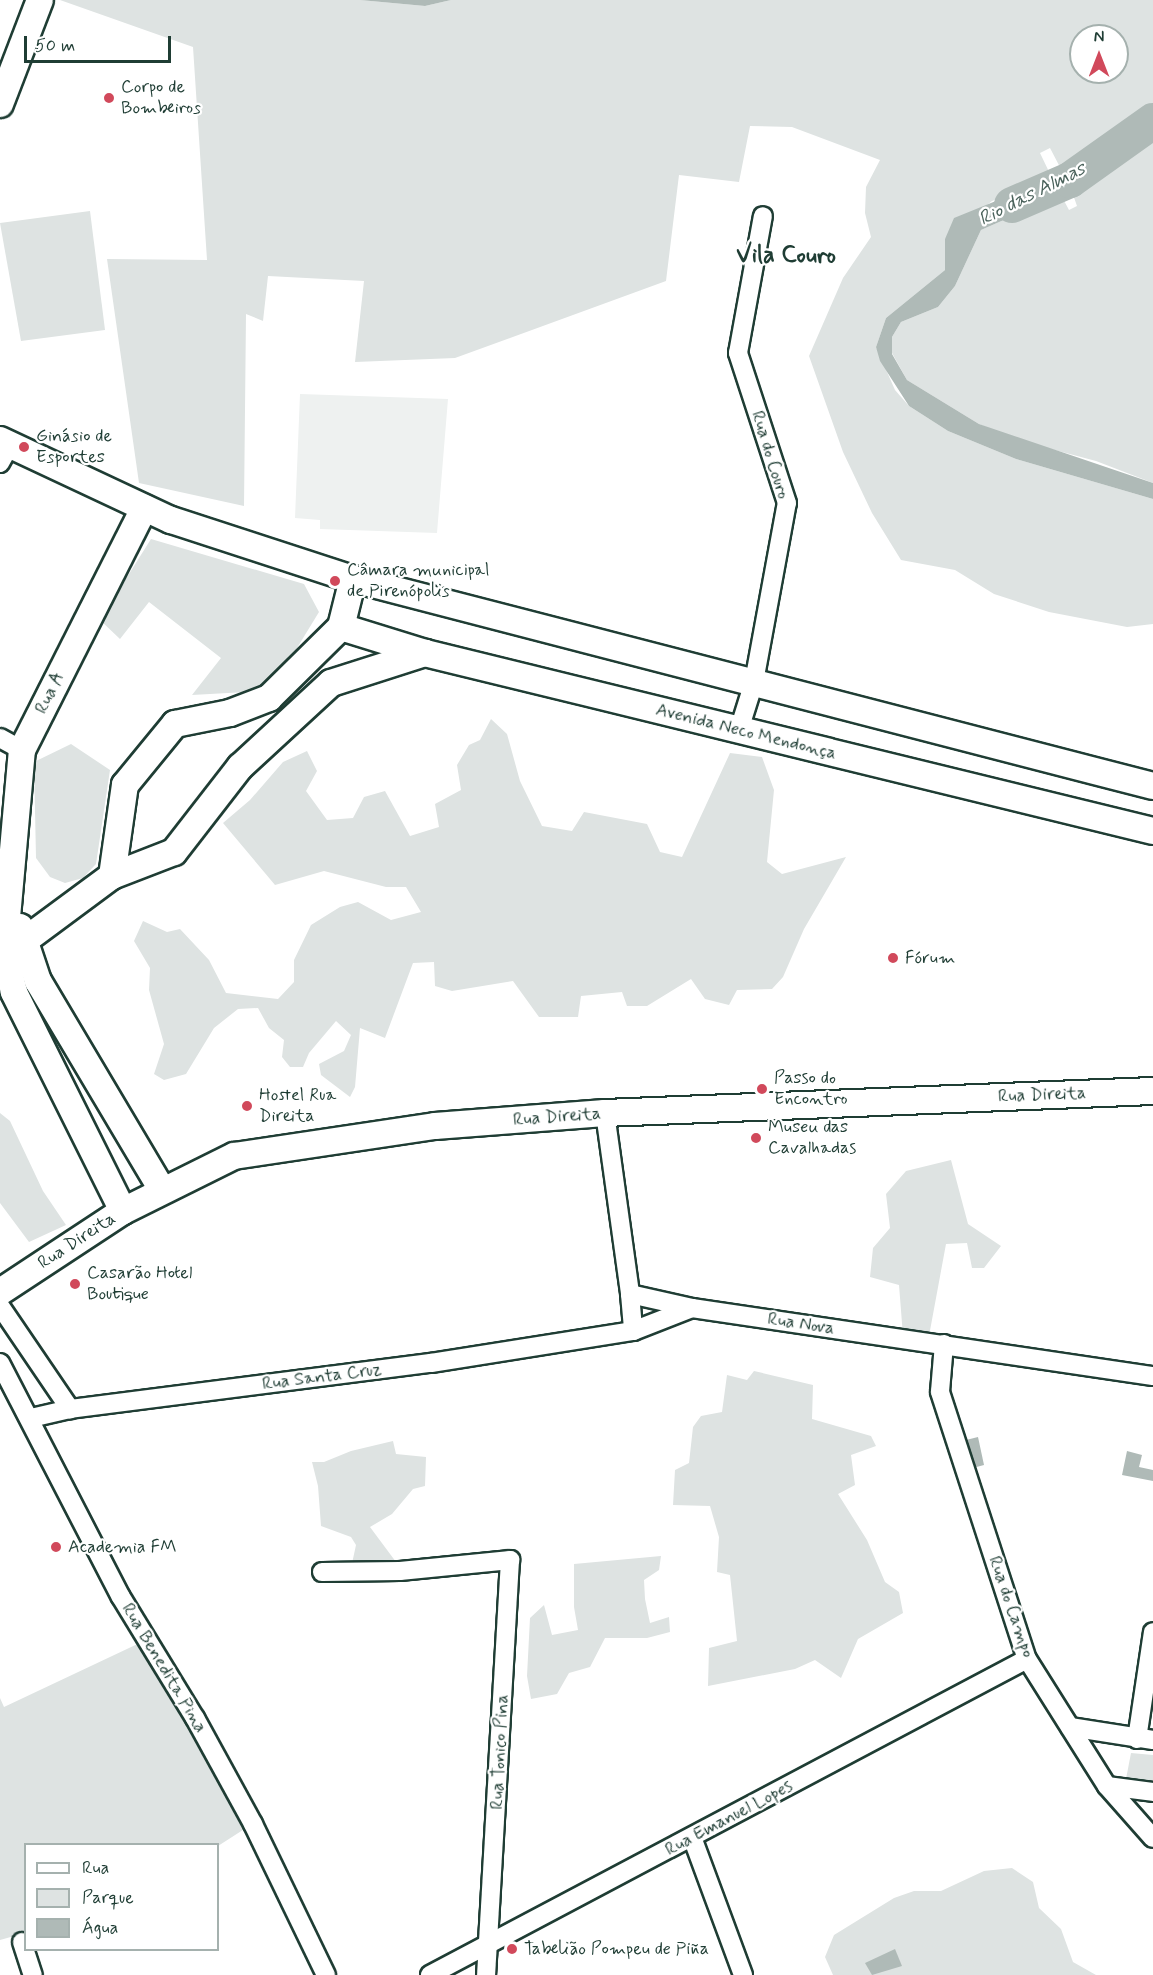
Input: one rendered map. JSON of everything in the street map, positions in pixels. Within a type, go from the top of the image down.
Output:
[{"type":"main road","points":[[0,104],[40,0]]},
{"type":"main road","points":[[3,450],[144,508],[353,579],[1153,786]]},
{"type":"main road","name":"Rua A","points":[[10,946],[11,744],[144,508]]},
{"type":"main road","points":[[112,876],[125,784],[175,724],[230,713],[269,698],[341,627],[353,579]]},
{"type":"main road","name":"Avenida Neco Mendonça","points":[[341,627],[426,653],[1153,831]]},
{"type":"main road","points":[[10,946],[112,876],[174,852],[240,767],[331,683],[426,653]]},
{"type":"main road","points":[[10,946],[38,981],[162,1190]]},
{"type":"main road","points":[[10,946],[14,992],[123,1211]]},
{"type":"main road","name":"Rua Direita","points":[[0,1292],[123,1211],[234,1156],[435,1126],[605,1113],[1153,1091]]},
{"type":"street","name":"Rua do Couro","points":[[739,730],[754,682],[787,503],[738,353],[763,216]]},
{"type":"street","points":[[605,1113],[633,1331]]},
{"type":"street","name":"Rua Nova","points":[[630,1294],[692,1308],[1153,1376]]},
{"type":"street","points":[[0,1306],[70,1408]]},
{"type":"street","name":"Rua Santa Cruz","points":[[31,1418],[70,1408],[431,1363],[633,1331],[692,1308]]},
{"type":"street","name":"Rua do Campo","points":[[944,1344],[940,1392],[1027,1659],[1107,1786],[1153,1838]]},
{"type":"street","name":"Rua Benedita Pina","points":[[0,1363],[31,1418],[121,1597],[195,1718],[253,1824],[326,1975]]},
{"type":"street","name":"Rua Tonico Pina","points":[[322,1572],[400,1571],[510,1560],[490,1945],[486,1975]]},
{"type":"street","points":[[1070,1727],[1145,1739],[1153,1632]]},
{"type":"street","name":"Rua Emanuel Lopes","points":[[430,1975],[1027,1659]]},
{"type":"street","points":[[1107,1786],[1153,1792]]},
{"type":"street","points":[[693,1837],[743,1975]]},
{"type":"street","points":[[22,1942],[24,1948]]},
{"type":"street","points":[[25,1951],[33,1975]]},
{"type":"shaded area","points":[[300,394],[448,399],[437,533],[320,529],[320,520],[295,518]]},
{"type":"green space","points":[[60,0],[360,0],[425,6],[451,0],[1153,0],[1153,103],[1127,127],[1062,171],[1050,148],[1040,153],[1052,178],[992,201],[945,239],[945,270],[886,318],[876,347],[895,390],[909,406],[948,431],[1016,459],[1153,499],[1153,624],[1127,627],[1049,612],[994,594],[955,570],[901,560],[872,513],[843,452],[809,356],[843,278],[871,237],[865,213],[866,187],[880,160],[792,127],[750,126],[739,182],[679,175],[666,281],[455,358],[355,362],[364,281],[268,276],[263,321],[246,314],[244,506],[139,483],[107,259],[207,260],[193,47]]},
{"type":"green space","points":[[1153,142],[1153,483],[1096,461],[1017,440],[979,424],[907,380],[892,353],[892,337],[901,322],[938,307],[955,286],[981,230],[1061,195],[1069,210],[1077,206],[1071,189]]},
{"type":"green space","points":[[90,211],[105,330],[21,341],[0,223]]},
{"type":"green space","points":[[151,539],[304,584],[319,612],[275,684],[246,692],[192,695],[221,658],[149,602],[120,639],[100,620]]},
{"type":"green space","points":[[491,719],[507,734],[520,781],[542,826],[572,831],[584,812],[647,824],[660,852],[682,857],[730,753],[762,757],[774,790],[767,862],[782,874],[846,857],[804,929],[783,977],[772,989],[737,990],[729,1005],[705,999],[691,979],[647,1006],[627,1006],[622,992],[581,996],[578,1017],[539,1017],[513,981],[452,991],[435,986],[434,962],[413,963],[385,1038],[360,1028],[355,1087],[350,1097],[321,1075],[319,1064],[344,1051],[351,1035],[336,1021],[309,1053],[303,1067],[290,1067],[282,1057],[284,1040],[269,1028],[258,1008],[238,1009],[214,1028],[186,1074],[164,1080],[154,1074],[164,1044],[149,990],[150,968],[134,941],[143,921],[167,932],[180,929],[209,960],[226,993],[278,999],[294,982],[294,960],[311,925],[340,907],[358,902],[391,920],[421,912],[406,887],[386,887],[324,871],[275,885],[223,823],[250,800],[283,762],[307,751],[317,771],[306,791],[327,820],[353,818],[364,797],[385,791],[410,836],[439,827],[435,804],[461,790],[457,765],[469,745],[480,740]]},
{"type":"green space","points":[[71,744],[110,770],[96,864],[83,878],[65,883],[50,877],[36,858],[34,762]]},
{"type":"green space","points":[[0,1113],[10,1121],[43,1191],[66,1225],[29,1242],[0,1203]]},
{"type":"green space","points":[[951,1160],[968,1224],[1001,1246],[984,1268],[972,1268],[967,1243],[946,1244],[929,1336],[903,1336],[899,1285],[870,1277],[873,1248],[890,1228],[886,1194],[906,1171]]},
{"type":"green space","points":[[754,1371],[813,1385],[812,1419],[871,1436],[876,1446],[851,1455],[855,1485],[838,1494],[867,1540],[885,1582],[899,1592],[903,1613],[858,1639],[841,1678],[815,1660],[795,1669],[708,1686],[709,1648],[737,1641],[730,1575],[717,1572],[719,1537],[710,1506],[673,1505],[675,1470],[689,1463],[693,1427],[701,1416],[722,1412],[727,1375],[747,1380]]},
{"type":"green space","points":[[393,1441],[396,1454],[426,1457],[425,1486],[413,1489],[392,1514],[370,1527],[399,1566],[351,1568],[356,1545],[351,1537],[321,1526],[318,1486],[312,1462],[324,1462],[351,1451]]},
{"type":"green space","points":[[661,1556],[659,1570],[644,1580],[645,1599],[650,1623],[669,1617],[670,1632],[647,1638],[605,1638],[590,1667],[569,1673],[557,1694],[531,1699],[527,1676],[530,1618],[544,1605],[552,1635],[578,1630],[574,1607],[574,1564]]},
{"type":"green space","points":[[146,1640],[246,1828],[219,1845],[219,1843],[24,1843],[24,1933],[0,1940],[0,1698],[4,1707]]},
{"type":"green space","points":[[1131,1753],[1153,1755],[1153,1783],[1126,1779]]},
{"type":"green space","points":[[1012,1868],[1033,1882],[1039,1908],[1061,1929],[1073,1962],[1096,1975],[833,1975],[825,1957],[834,1935],[894,1898],[914,1891],[941,1891],[984,1871]]},
{"type":"water","points":[[360,0],[451,0],[425,6]]},
{"type":"water","points":[[1153,103],[1153,142],[1068,191],[1062,171],[1127,127]]},
{"type":"water","points":[[1052,178],[1061,195],[981,230],[955,286],[938,307],[901,322],[892,337],[892,354],[907,380],[979,424],[1153,483],[1153,499],[1016,459],[948,431],[909,406],[880,361],[876,347],[886,318],[945,270],[945,239],[954,218]]},
{"type":"water","points":[[978,1437],[984,1465],[969,1469],[962,1441]]},
{"type":"water","points":[[1127,1451],[1142,1455],[1139,1467],[1153,1470],[1153,1481],[1122,1475]]},
{"type":"water","points":[[895,1949],[902,1966],[872,1975],[865,1963]]},
{"type":"waterway","name":"Rio das Almas","points":[[1012,205],[1070,180],[1153,121]]},
{"type":"place","name":"Corpo de Bombeiros","points":[[109,98]]},
{"type":"place","name":"Ginásio de Esportes","points":[[24,447]]},
{"type":"place","name":"Câmara municipal de Pirenópolis","points":[[335,581]]},
{"type":"place","name":"Fórum","points":[[893,958]]},
{"type":"place","name":"Passo do Encontro","points":[[762,1089]]},
{"type":"place","name":"Hostel Rua Direita","points":[[247,1106]]},
{"type":"place","name":"Museu das Cavalhadas","points":[[756,1138]]},
{"type":"place","name":"Casarão Hotel Boutique","points":[[75,1284]]},
{"type":"place","name":"Academia FM","points":[[56,1547]]},
{"type":"place","name":"Tabelião Pompeu de Piña","points":[[512,1949]]},
{"type":"district","name":"Vila Couro","points":[[786,256]]}]
